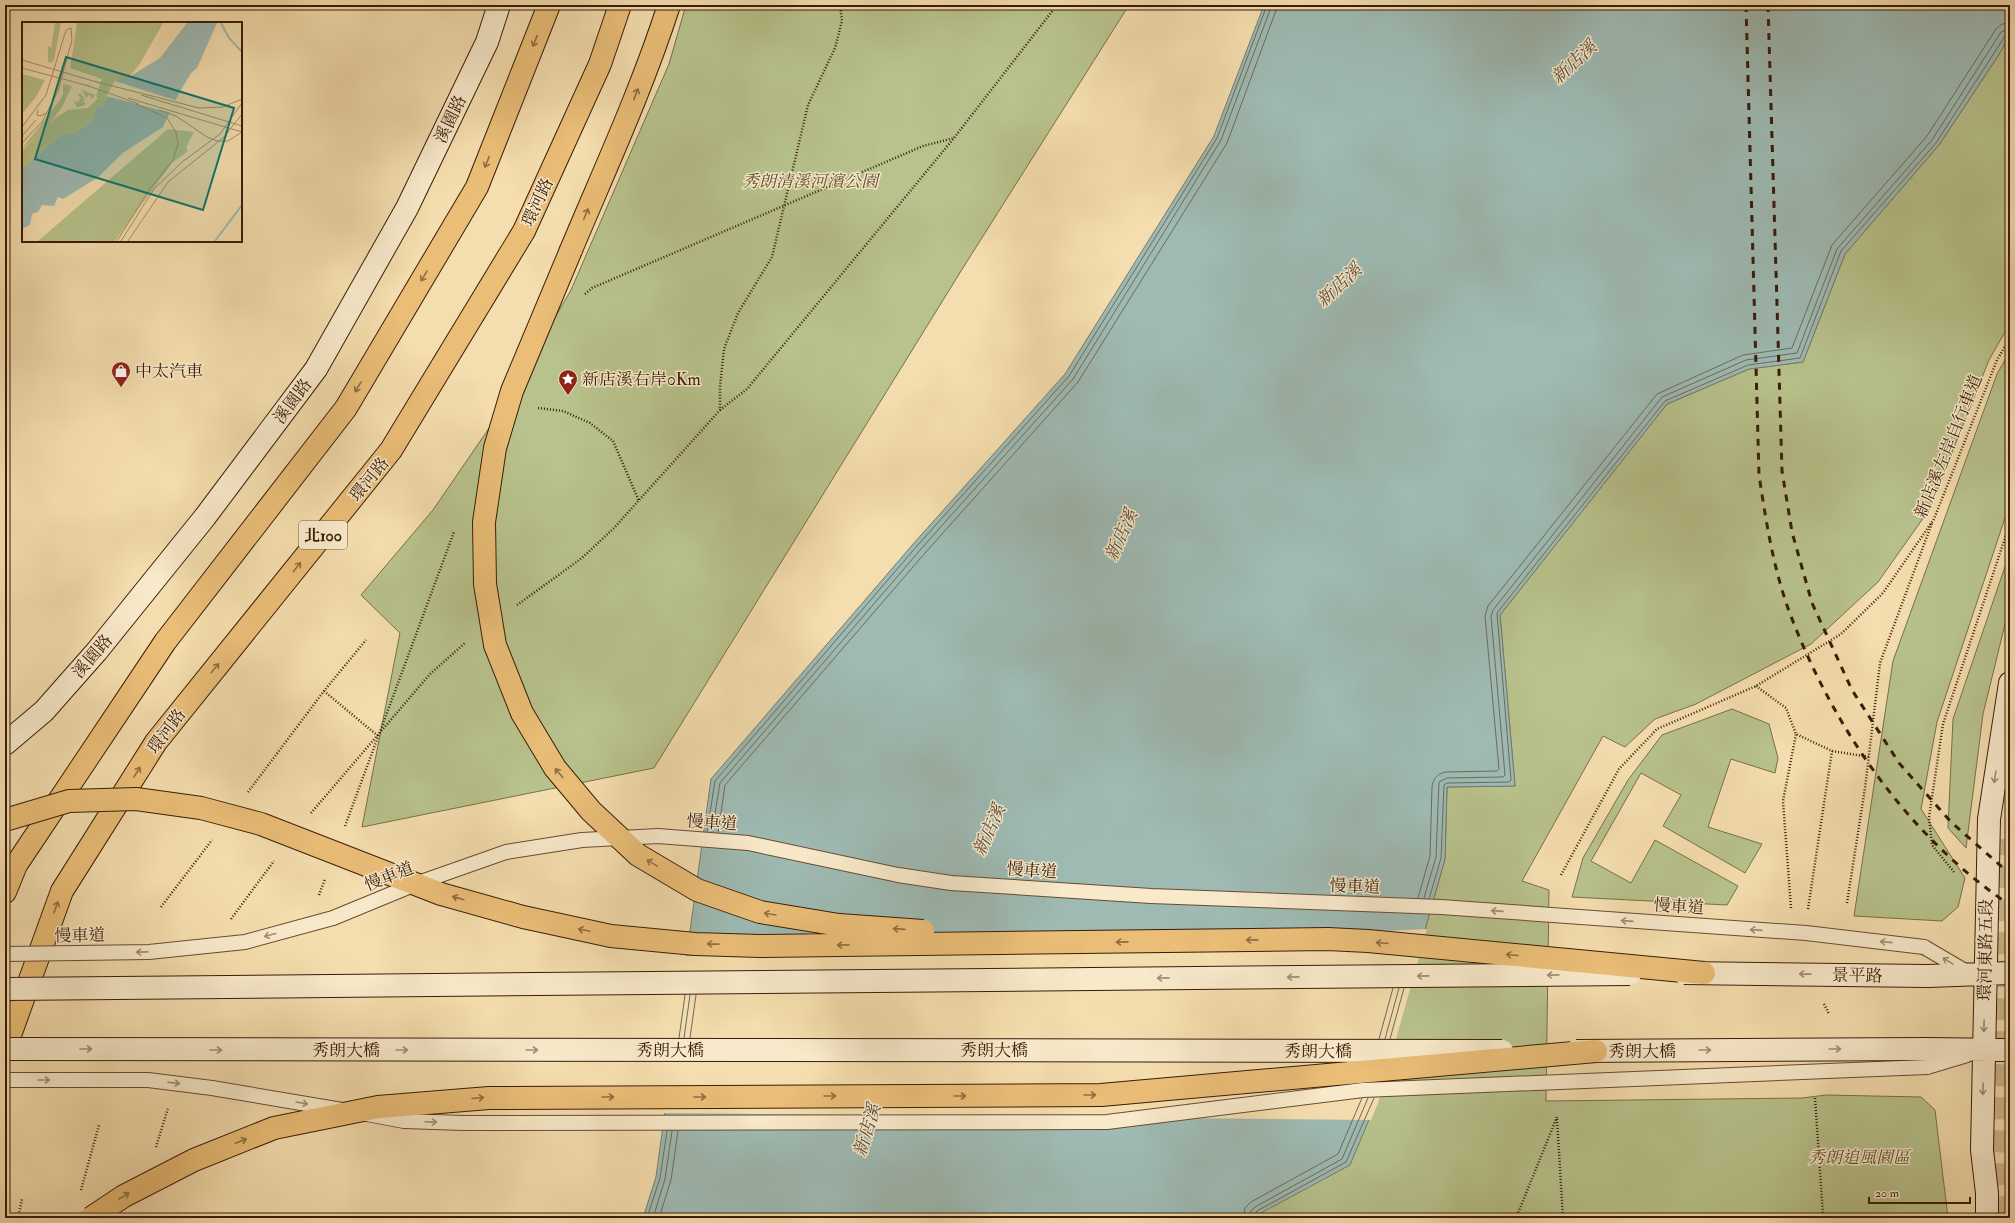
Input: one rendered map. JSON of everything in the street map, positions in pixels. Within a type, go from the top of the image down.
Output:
[{"type":"highway","points":[[5,892],[16,866],[165,642],[346,408],[477,187],[549,5]]},
{"type":"highway","name":"環河路","points":[[5,1049],[62,891],[156,742],[391,450],[524,231],[600,64],[620,5]]},
{"type":"highway","points":[[669,5],[660,34],[632,106],[512,391],[495,448],[484,522],[485,584],[495,645],[522,713],[555,768],[591,811],[638,855],[697,890],[760,912],[839,925],[1092,942]]},
{"type":"highway","points":[[5,820],[69,801],[136,799],[201,808],[261,824],[441,894],[523,917],[611,936],[695,944],[760,946],[1328,939],[1368,941],[1704,973]]},
{"type":"highway","points":[[91,1218],[124,1196],[194,1160],[274,1128],[378,1107],[489,1098],[1101,1095],[1596,1051]]},
{"type":"main road","name":"溪園路","points":[[5,744],[44,710],[97,651],[205,517],[316,369],[407,208],[487,42],[499,5]]},
{"type":"main road","name":"環河東路五段","points":[[1985,1215],[1987,1193],[1982,1150],[1984,1050],[1978,975],[1989,819],[2010,683]]},
{"type":"main road","name":"景平路","points":[[1704,973],[1928,976],[2010,973]]},
{"type":"main road","points":[[5,989],[1704,973]]},
{"type":"main road","name":"秀朗大橋","points":[[5,1049],[1596,1051],[1927,1058],[1984,1050]]},
{"type":"main road","points":[[1984,1050],[2010,1050]]},
{"type":"lane","name":"慢車道","points":[[5,954],[149,952],[245,942],[333,918],[418,883],[506,852],[582,840],[658,836],[748,843],[898,875],[951,883],[1151,896],[1441,907],[1806,933],[1924,947],[1978,975]]},
{"type":"lane","points":[[5,1080],[148,1080],[212,1088],[404,1121],[463,1123],[1107,1122],[1363,1090],[1927,1058]]},
{"type":"path","points":[[720,410],[748,389],[954,138],[1057,5]]},
{"type":"path","points":[[582,296],[592,288],[901,155],[923,146],[954,138]]},
{"type":"path","name":"新店溪左岸自行車道","points":[[1560,875],[1619,769],[1657,730],[1756,686],[1840,634],[1883,593],[1934,519],[1997,360],[2010,338]]},
{"type":"path","points":[[533,407],[563,411],[590,423],[612,441],[639,500]]},
{"type":"path","points":[[1846,903],[1869,756],[1880,664],[1934,519]]},
{"type":"path","points":[[1954,872],[1932,845],[1929,817],[1943,724],[2010,523]]},
{"type":"path","points":[[345,827],[455,530]]},
{"type":"path","points":[[248,793],[324,691],[366,640]]},
{"type":"path","points":[[1756,686],[1786,708],[1796,734],[1783,801],[1791,909]]},
{"type":"path","points":[[324,691],[378,736]]},
{"type":"path","points":[[1796,734],[1832,751],[1869,756]]},
{"type":"path","points":[[1809,899],[1832,751]]},
{"type":"path","points":[[161,907],[214,837]]},
{"type":"path","points":[[308,925],[328,872]]},
{"type":"path","points":[[1822,1001],[1829,1014]]},
{"type":"path","points":[[1793,1218],[1823,1217],[1815,1098]]},
{"type":"path","points":[[1516,1218],[1556,1116],[1563,1218]]},
{"type":"path","points":[[80,1194],[99,1125]]},
{"type":"path","points":[[18,1218],[22,1200]]},
{"type":"green space","name":"秀朗清溪河濱公園","points":[[686,5],[1129,5],[961,271],[654,768],[362,827],[400,633],[361,595],[433,510],[498,415],[571,290],[669,64]]},
{"type":"green space","name":"秀朗追風園區","points":[[2010,35],[2010,323],[1989,360],[1929,510],[1878,582],[1811,644],[1696,704],[1655,719],[1625,747],[1603,736],[1522,881],[1549,890],[1546,1101],[1802,1098],[1826,1095],[1921,1097],[1935,1110],[1948,1218],[1258,1218],[1259,1214],[1376,1103],[1445,859],[1447,787],[1515,786],[1500,615],[1667,404],[1749,369],[1803,362],[1845,254],[1939,145],[1998,56]]},
{"type":"green space","points":[[2010,351],[2010,503],[1937,722],[1921,809],[1965,878],[1958,907],[1942,921],[1854,916],[1893,661],[1997,374]]},
{"type":"green space","points":[[2010,552],[2010,604],[1983,714],[1966,848],[1948,828],[1953,719]]},
{"type":"green space","points":[[1732,709],[1769,724],[1778,758],[1775,773],[1731,759],[1708,827],[1762,844],[1745,873],[1663,826],[1681,795],[1641,773],[1591,861],[1631,883],[1655,840],[1738,886],[1727,905],[1572,897],[1583,858],[1628,780],[1662,735]]},
{"type":"water","name":"新店溪","points":[[1264,5],[2010,5],[2010,35],[1998,56],[1939,145],[1845,254],[1803,362],[1749,369],[1667,404],[1500,615],[1515,786],[1447,787],[1445,859],[1376,1103],[1350,1165],[1259,1214],[1258,1218],[643,1218],[656,1177],[711,779],[914,543],[1065,374],[1214,136]]},
{"type":"pier","points":[[1427,929],[1378,1103],[1371,1120],[663,1113],[684,956],[1109,944]]},
{"type":"tunnel","points":[[2004,1218],[1999,1174],[2010,839]]},
{"type":"railway","points":[[1746,5],[1759,475],[1771,544],[1783,594],[1807,654],[1827,696],[1877,775],[1906,812],[1938,846],[1973,877],[2010,905]]},
{"type":"railway","points":[[1768,5],[1782,471],[1792,532],[1812,603],[1852,690],[1899,763],[1951,822],[2010,874]]},
{"type":"place","name":"中太汽車","points":[[121,388]]},
{"type":"place","name":"新店溪右岸0Km","points":[[568,396]]}]
